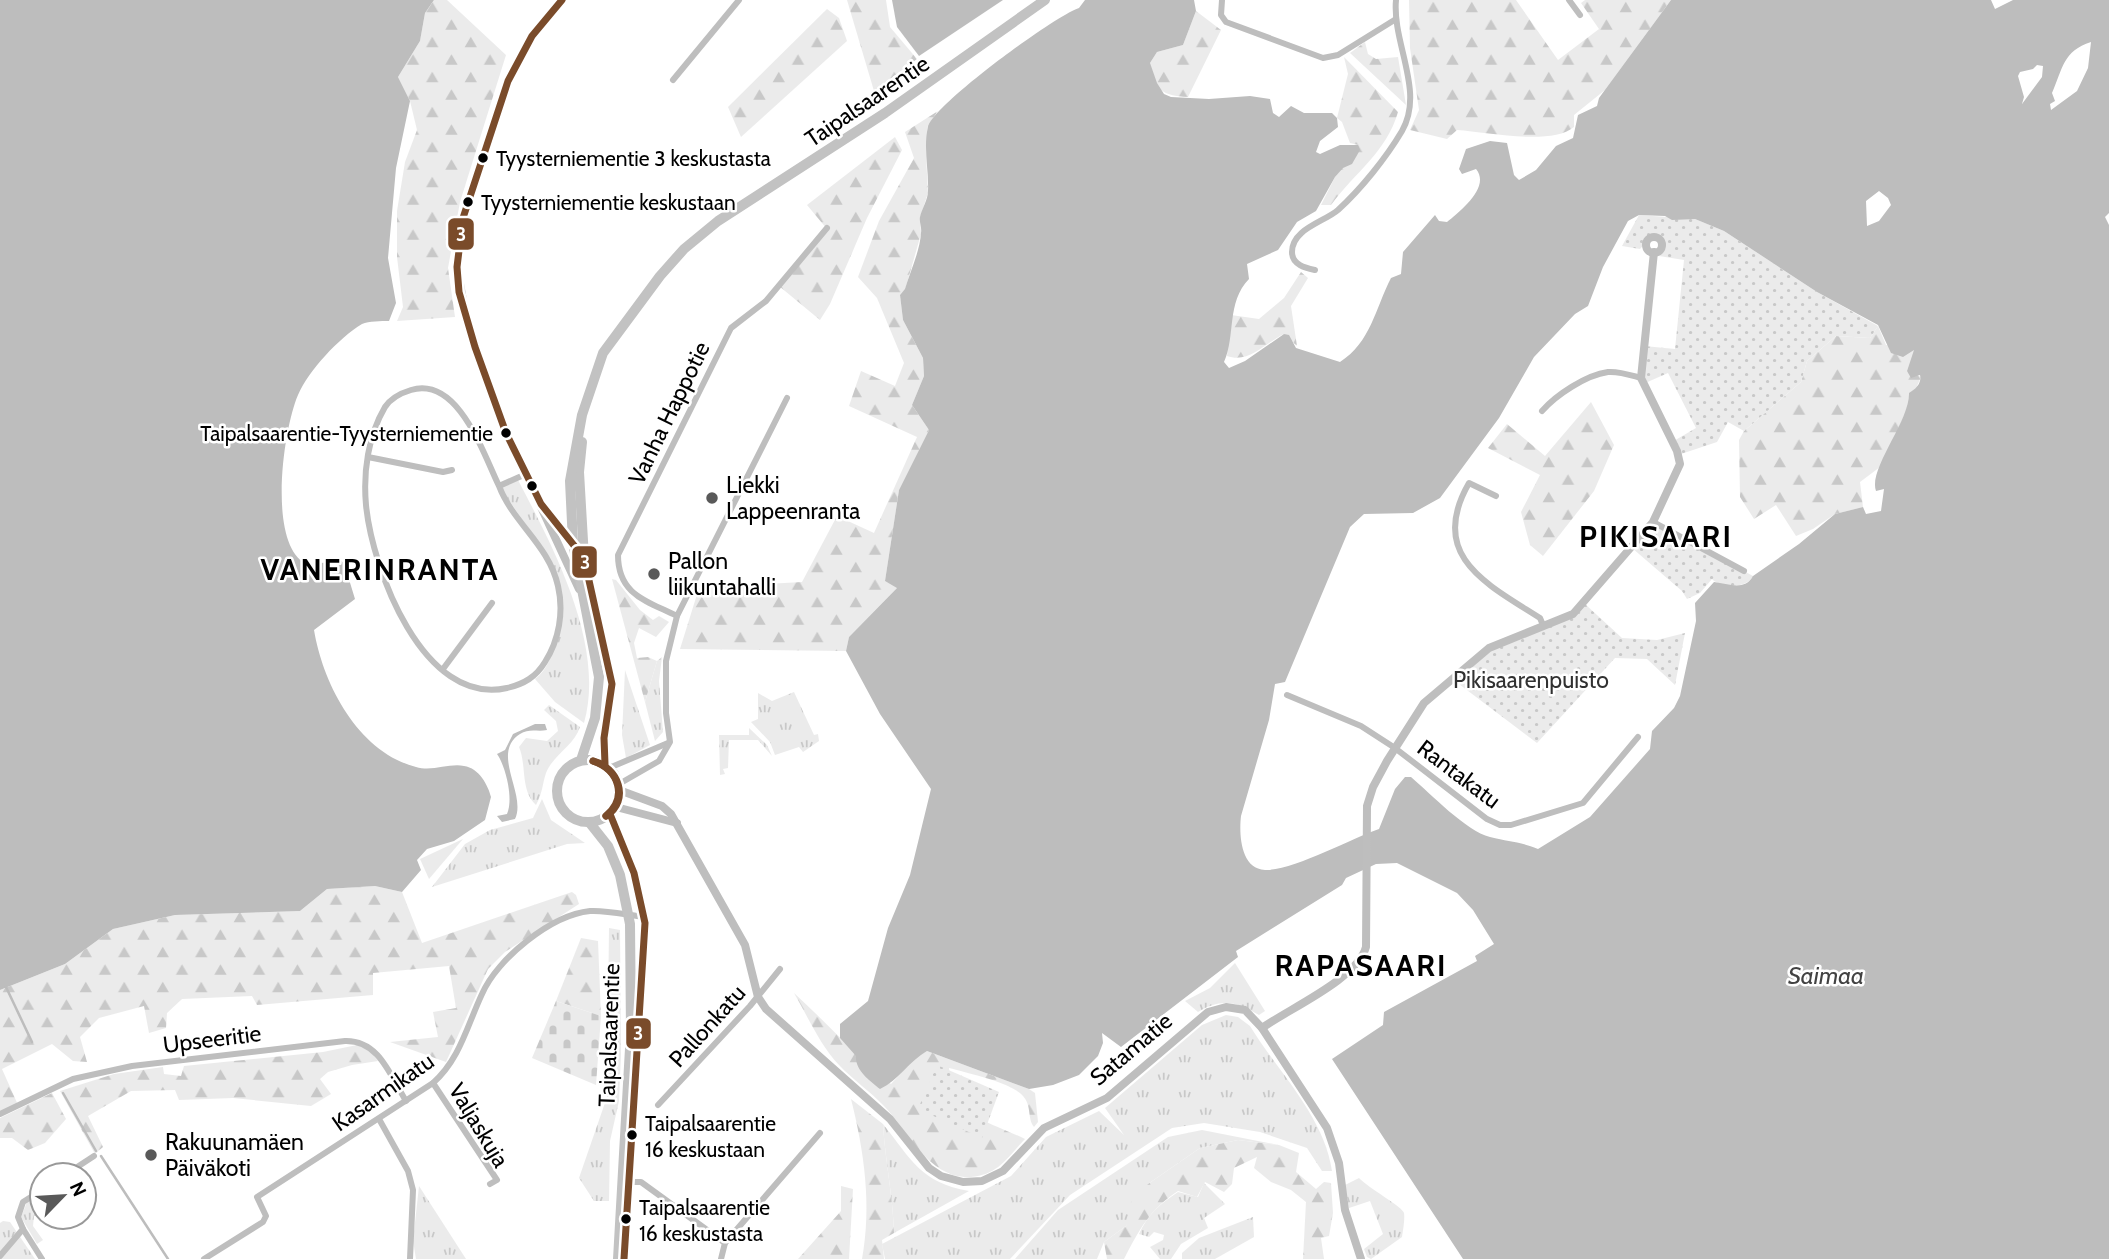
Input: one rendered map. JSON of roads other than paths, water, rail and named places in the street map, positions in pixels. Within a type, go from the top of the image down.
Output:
[{"type":"main road","name":"Taipalsaarentie","points":[[581,760],[595,718],[599,677],[573,543],[570,481],[582,415],[603,353],[622,323],[684,249],[718,221],[885,113],[1045,0]]},
{"type":"main road","name":"Taipalsaarentie","points":[[607,766],[604,738],[612,684],[584,558],[579,472],[581,448],[594,385],[622,323]]},
{"type":"main road","points":[[581,760],[607,766],[619,787],[613,810],[590,822],[570,817],[558,800],[557,790],[564,771],[581,760]]},
{"type":"main road","name":"Taipalsaarentie","points":[[613,810],[634,873],[644,917],[627,1182],[618,1259]]},
{"type":"main road","name":"Taipalsaarentie","points":[[590,822],[608,846],[620,876],[629,915],[631,1031],[624,1259]]},
{"type":"street","points":[[562,0],[532,36],[508,81],[477,172],[459,242],[459,292],[497,412],[586,606]]},
{"type":"street","points":[[673,80],[739,0]]},
{"type":"street","points":[[1222,0],[1221,15],[1226,22],[1323,58],[1338,55],[1396,19]]},
{"type":"street","points":[[1315,270],[1301,267],[1295,260],[1292,252],[1296,239],[1347,200],[1393,145],[1410,110],[1409,86],[1396,19],[1396,0]]},
{"type":"street","points":[[1569,0],[1580,15]]},
{"type":"street","name":"Vanha Happotie","points":[[677,615],[639,597],[623,583],[618,571],[618,555],[731,328],[765,301],[827,228]]},
{"type":"street","points":[[1262,1028],[1349,972],[1363,959],[1366,947],[1365,821],[1373,787],[1424,703],[1451,678],[1496,644],[1573,614],[1585,604],[1653,522],[1680,464],[1677,451],[1640,378],[1654,252]]},
{"type":"street","points":[[1542,411],[1553,399],[1603,373],[1618,372],[1640,378]]},
{"type":"street","points":[[428,388],[453,400],[499,486],[504,500],[533,534],[548,558],[558,584],[561,609],[551,653],[538,674],[520,685],[499,690],[478,688],[443,669],[414,638],[396,609],[376,558],[366,505],[370,443],[386,404],[399,394],[428,388]]},
{"type":"street","points":[[619,787],[659,761],[670,742],[666,713],[666,661],[677,615],[787,398]]},
{"type":"street","points":[[368,457],[443,472],[452,470]]},
{"type":"street","points":[[499,486],[526,474]]},
{"type":"street","points":[[1496,496],[1469,483],[1461,496],[1456,532],[1465,564],[1481,581],[1540,618],[1543,625]]},
{"type":"street","points":[[541,504],[584,558]]},
{"type":"street","points":[[1653,522],[1744,570]]},
{"type":"street","points":[[443,669],[492,603]]},
{"type":"street","name":"Rantakatu","points":[[1287,695],[1361,726],[1395,748],[1487,819],[1500,825],[1511,825],[1583,803],[1638,737]]},
{"type":"street","points":[[607,766],[670,742]]},
{"type":"street","name":"Satamatie","points":[[619,787],[662,806],[677,823],[745,945],[758,997],[775,1018],[890,1119],[929,1168],[941,1176],[963,1182],[982,1181],[1003,1171],[1044,1128],[1107,1098],[1208,1012],[1236,1007],[1253,1017],[1262,1028],[1332,1138],[1339,1163],[1345,1210],[1361,1259]]},
{"type":"street","points":[[613,810],[677,823]]},
{"type":"street","name":"Kasarmikatu","points":[[204,1259],[263,1222],[266,1216],[257,1197],[433,1083],[450,1068],[489,979],[512,953],[547,929],[579,914],[603,911],[644,917]]},
{"type":"street","name":"Pallonkatu","points":[[658,1105],[758,997],[780,969]]},
{"type":"street","name":"Upseeritie","points":[[0,1114],[73,1079],[132,1066],[352,1041],[359,1041],[376,1051],[406,1101]]},
{"type":"street","name":"Valjaskuja","points":[[433,1083],[497,1180],[490,1184]]},
{"type":"street","points":[[379,1119],[408,1171],[413,1190],[410,1259]]},
{"type":"street","points":[[720,1259],[725,1244],[820,1133]]},
{"type":"street","points":[[86,1161],[94,1156]]},
{"type":"street","points":[[627,1182],[641,1182],[725,1244]]},
{"type":"street","points":[[28,1199],[23,1202],[18,1217],[42,1259]]},
{"type":"street","points":[[0,1256],[23,1229]]},
{"type":"water","points":[[0,0],[434,0],[425,13],[420,41],[398,77],[410,101],[396,168],[388,258],[396,303],[389,321],[362,324],[344,337],[303,385],[292,411],[287,434],[282,487],[283,514],[287,537],[296,555],[309,565],[340,560],[344,563],[355,599],[314,630],[326,672],[347,713],[377,747],[395,759],[422,768],[458,765],[469,767],[482,778],[491,797],[485,820],[454,841],[427,849],[417,860],[421,870],[402,892],[375,886],[327,889],[300,911],[175,915],[113,929],[65,964],[0,990]]},
{"type":"water","points":[[892,0],[1003,0],[919,56],[897,27]]},
{"type":"water","name":"Saimaa","points":[[1085,0],[1194,0],[1196,11],[1183,45],[1157,52],[1150,63],[1164,94],[1171,97],[1209,99],[1250,96],[1270,99],[1273,113],[1279,117],[1291,106],[1304,113],[1332,113],[1337,118],[1338,127],[1320,141],[1316,152],[1320,154],[1340,145],[1358,145],[1360,150],[1352,164],[1343,168],[1335,177],[1316,211],[1297,222],[1278,250],[1247,264],[1249,279],[1237,298],[1224,362],[1229,368],[1245,361],[1284,334],[1289,335],[1296,348],[1340,362],[1350,354],[1366,335],[1391,278],[1401,274],[1403,252],[1435,215],[1439,221],[1447,222],[1477,191],[1480,176],[1476,169],[1462,174],[1459,169],[1466,149],[1490,141],[1507,143],[1514,175],[1519,180],[1536,170],[1556,146],[1573,138],[1578,115],[1597,106],[1599,98],[1671,0],[1991,0],[1995,9],[2013,0],[2109,0],[2109,213],[2105,217],[2109,225],[2109,1259],[1463,1259],[1332,1059],[1383,1025],[1384,1012],[1477,961],[1475,956],[1494,944],[1473,910],[1457,893],[1397,863],[1376,864],[1346,878],[1342,885],[1236,951],[1238,957],[1121,1047],[1102,1033],[1103,1043],[1098,1056],[1079,1075],[1053,1085],[1029,1089],[927,1051],[880,1089],[864,1074],[858,1066],[856,1056],[840,1038],[840,1024],[868,1001],[888,928],[910,875],[931,789],[880,714],[846,651],[849,637],[897,588],[885,581],[899,490],[929,430],[912,405],[924,376],[923,358],[903,320],[900,295],[905,289],[917,254],[921,231],[920,217],[927,198],[928,127],[950,100],[997,62],[1046,26],[1079,8]],"holes":[[[2091,42],[2088,68],[2077,91],[2051,110],[2050,104],[2055,101],[2052,93],[2065,61]],[[2037,65],[2043,66],[2042,77],[2022,104],[2024,97],[2018,76],[2020,72],[2033,69]],[[1879,191],[1888,198],[1891,205],[1879,221],[1867,226],[1866,201]],[[1639,215],[1665,216],[1672,220],[1695,219],[1724,231],[1817,292],[1878,325],[1891,353],[1903,357],[1914,350],[1907,371],[1911,378],[1920,375],[1920,381],[1909,393],[1903,417],[1878,470],[1876,491],[1884,489],[1881,511],[1866,514],[1863,507],[1835,514],[1746,584],[1714,582],[1695,603],[1696,621],[1680,696],[1674,708],[1652,731],[1650,749],[1590,817],[1538,849],[1481,833],[1460,820],[1411,777],[1405,777],[1395,789],[1379,829],[1321,854],[1276,869],[1265,870],[1250,864],[1243,849],[1241,816],[1269,720],[1275,684],[1285,682],[1350,527],[1364,514],[1413,513],[1440,498],[1499,418],[1534,357],[1575,314],[1588,306],[1603,267],[1628,221]]]},
{"type":"water","points":[[535,724],[545,724],[547,730],[523,732],[512,742],[508,752],[517,809],[515,819],[502,822],[497,816],[507,814],[510,799],[506,774],[497,754],[505,750],[513,734]]},
{"type":"waterway","points":[[6,987],[32,1042]]},
{"type":"waterway","points":[[63,1093],[96,1151]]},
{"type":"waterway","points":[[101,1156],[168,1259]]},
{"type":"place","name":"Tyysterniementie 3 keskustasta","points":[[483,158]]},
{"type":"place","name":"Tyysterniementie keskustaan","points":[[468,202]]},
{"type":"place","name":"Taipalsaarentie-Tyysterniementie","points":[[506,433]]},
{"type":"place","name":"Liekki Lappeenranta","points":[[712,498]]},
{"type":"place","name":"Pallon liikuntahalli","points":[[654,574]]},
{"type":"place","name":"Taipalsaarentie 16 keskustaan","points":[[632,1135]]},
{"type":"place","name":"Rakuunamäen Päiväkoti","points":[[151,1155]]},
{"type":"place","name":"Taipalsaarentie 16 keskustasta","points":[[626,1219]]},
{"type":"district","name":"PIKISAARI","points":[[1656,537]]},
{"type":"district","name":"VANERINRANTA","points":[[380,570]]},
{"type":"district","name":"RAPASAARI","points":[[1361,966]]},
{"type":"park label","name":"Pikisaarenpuisto","points":[[1531,680]]}]
